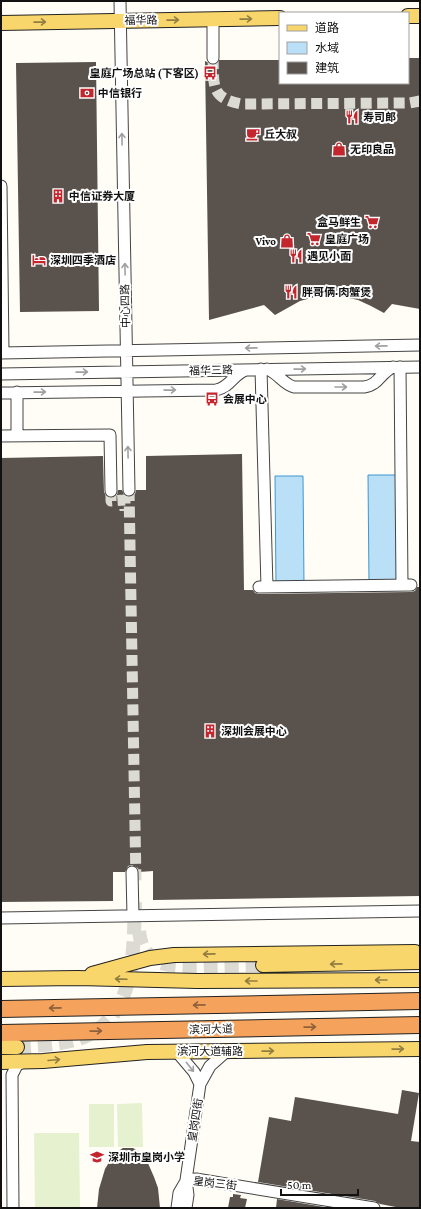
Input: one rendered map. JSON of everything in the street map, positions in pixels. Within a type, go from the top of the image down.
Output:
[{"type":"highway","points":[[1,1009],[420,1001]]},
{"type":"highway","name":"滨河大道","points":[[1,1033],[420,1025]]},
{"type":"main road","points":[[409,16],[420,16]]},
{"type":"main road","name":"福华路","points":[[1,23],[279,18]]},
{"type":"main road","points":[[78,978],[150,958],[174,956],[418,957]]},
{"type":"main road","points":[[263,965],[418,957]]},
{"type":"main road","points":[[1,979],[78,978],[197,981],[420,980]]},
{"type":"main road","points":[[1,1047],[17,1047]]},
{"type":"main road","name":"滨河大道辅路","points":[[1,1062],[147,1052],[420,1049]]},
{"type":"street","name":"中心四路","points":[[120,1],[129,490]]},
{"type":"street","points":[[212,19],[213,58]]},
{"type":"street","points":[[1,186],[2,352]]},
{"type":"street","name":"福华三路","points":[[2,352],[420,345]]},
{"type":"street","points":[[396,367],[406,585],[263,587],[264,369],[274,373],[286,384],[294,387],[364,386],[374,384],[387,370],[396,367]]},
{"type":"street","name":"福华三路","points":[[1,374],[396,367],[418,368]]},
{"type":"street","points":[[1,393],[216,390],[225,387],[240,373],[247,370]]},
{"type":"street","points":[[17,392],[17,436]]},
{"type":"street","points":[[1,436],[110,435],[111,491]]},
{"type":"street","points":[[132,872],[133,916]]},
{"type":"street","points":[[1,918],[420,911]]},
{"type":"street","points":[[200,1084],[210,1066],[227,1051]]},
{"type":"street","points":[[177,1052],[194,1072],[200,1084]]},
{"type":"street","points":[[13,1208],[6,1100],[12,1080],[12,1074],[15,1068],[20,1063],[26,1061]]},
{"type":"street","points":[[1,1062],[9,1071],[12,1080]]},
{"type":"street","name":"皇岗四街","points":[[186,1208],[188,1195],[186,1180],[200,1084]]},
{"type":"street","name":"皇岗三街","points":[[186,1180],[196,1179],[374,1208]]},
{"type":"street","name":"皇岗四街","points":[[177,1208],[179,1193],[186,1180]]},
{"type":"street","name":"皇岗三街","points":[[186,1180],[196,1185],[337,1208]]},
{"type":"green space","points":[[142,1103],[143,1147],[118,1147],[117,1104]]},
{"type":"green space","points":[[89,1104],[114,1104],[114,1147],[89,1147]]},
{"type":"green space","points":[[34,1133],[79,1133],[80,1208],[35,1208]]},
{"type":"water","points":[[368,475],[396,475],[397,584],[369,584]]},
{"type":"water","points":[[275,476],[303,476],[304,585],[276,586]]},
{"type":"building","name":"皇庭广场","points":[[409,58],[420,58],[420,309],[392,304],[384,313],[358,300],[344,297],[315,297],[300,301],[275,315],[264,305],[209,320],[205,61],[213,65],[217,64],[219,60],[279,60],[279,84],[409,84]]},
{"type":"building","name":"中信证券大厦","points":[[96,62],[99,311],[20,312],[16,63]]},
{"type":"building","name":"深圳会展中心","points":[[242,454],[244,590],[253,590],[255,593],[259,594],[411,592],[415,591],[417,587],[420,587],[420,896],[153,900],[153,871],[139,872],[138,868],[132,865],[128,866],[125,872],[113,872],[113,901],[1,902],[1,458],[103,456],[104,492],[107,497],[112,498],[117,495],[118,490],[122,490],[125,496],[130,497],[135,494],[136,490],[146,490],[146,456]]},
{"type":"building","points":[[402,1090],[419,1093],[411,1141],[420,1142],[420,1208],[401,1208],[380,1204],[375,1201],[258,1182],[269,1117],[291,1121],[295,1097],[398,1114]]},
{"type":"building","points":[[123,1148],[133,1148],[142,1154],[147,1161],[158,1188],[160,1208],[97,1208],[99,1189],[105,1169],[114,1154]]},
{"type":"building","points":[[233,1194],[241,1195],[240,1198],[247,1199],[245,1208],[228,1208],[230,1197],[233,1197]]},
{"type":"building","points":[[277,1199],[330,1208],[276,1208]]},
{"type":"tunnel","points":[[213,58],[214,83],[219,94],[224,98],[241,104],[409,103],[420,101]]},
{"type":"tunnel","points":[[129,490],[136,882]]},
{"type":"tunnel","points":[[111,491],[111,501],[125,500],[125,511]]},
{"type":"tunnel","points":[[17,1047],[76,1040],[101,1027],[114,1013],[123,997],[129,979],[134,940],[135,902]]},
{"type":"tunnel","points":[[139,931],[142,944],[147,953],[155,960],[164,964],[186,967],[263,965]]},
{"type":"place","name":"皇庭广场总站 (下客区)","points":[[210,73]]},
{"type":"place","name":"中信银行","points":[[87,93]]},
{"type":"place","name":"寿司郎","points":[[352,117]]},
{"type":"place","name":"丘大叔","points":[[253,134]]},
{"type":"place","name":"无印良品","points":[[339,149]]},
{"type":"place","name":"中信证券大厦","points":[[58,196]]},
{"type":"place","name":"盒马鲜生","points":[[372,222]]},
{"type":"place","name":"皇庭广场","points":[[314,239]]},
{"type":"place","name":"Vivo","points":[[287,241]]},
{"type":"place","name":"遇见小面","points":[[296,256]]},
{"type":"place","name":"深圳四季酒店","points":[[39,260]]},
{"type":"place","name":"胖哥俩·肉蟹煲","points":[[291,292]]},
{"type":"place","name":"会展中心","points":[[212,399]]},
{"type":"place","name":"深圳会展中心","points":[[210,731]]},
{"type":"place","name":"深圳市皇岗小学","points":[[97,1157]]}]
